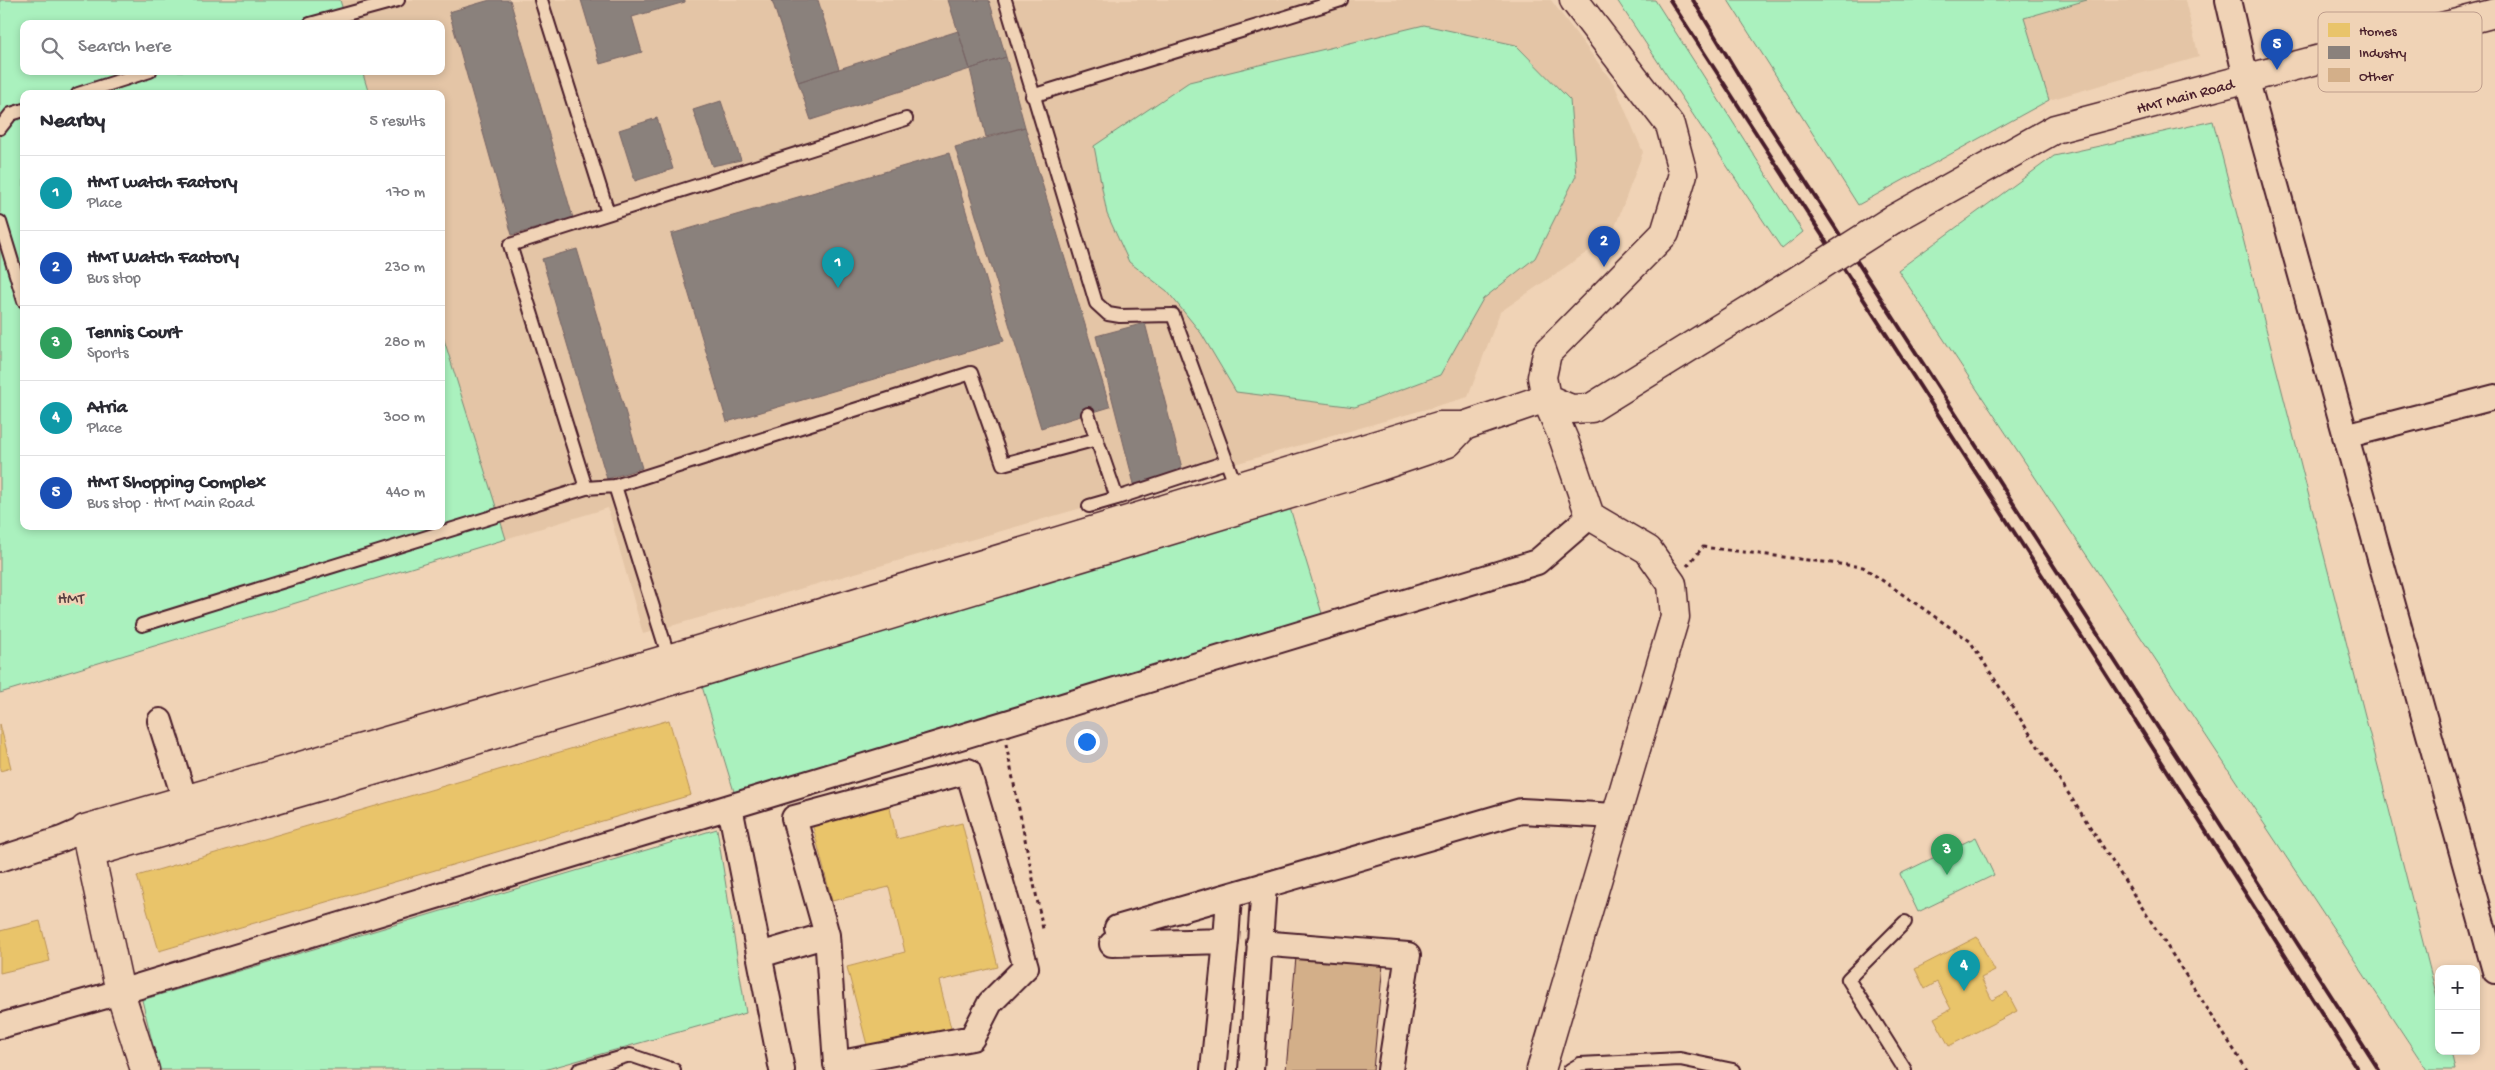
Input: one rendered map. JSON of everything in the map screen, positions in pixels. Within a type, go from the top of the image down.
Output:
[{"type":"street","points":[[1542,1070],[1675,617],[1672,584],[1648,550],[1590,516],[1564,440],[1546,398],[1542,377],[1547,354],[1665,233],[1683,174],[1670,125],[1574,0]]},
{"type":"street","points":[[2228,0],[2246,78],[2495,971]]},
{"type":"street","name":"HMT Main Road","points":[[2482,16],[2495,13]]},
{"type":"street","name":"HMT Main Road","points":[[1546,398],[1571,409],[1591,408],[1892,220],[2055,129],[2318,59]]},
{"type":"street","points":[[88,841],[185,800],[389,753],[669,658],[1439,426],[1464,426],[1546,398]]},
{"type":"street","points":[[2345,436],[2495,398]]},
{"type":"street","points":[[0,859],[62,839],[88,841],[1357,474],[1448,443],[1464,426]]},
{"type":"street","points":[[0,1026],[120,992],[1537,562],[1590,516]]},
{"type":"street","points":[[160,722],[185,800]]},
{"type":"street","points":[[968,771],[1026,967],[990,1003],[972,1038],[836,1064],[827,935],[794,818],[968,771]]},
{"type":"street","points":[[730,807],[782,1070]]},
{"type":"street","points":[[1226,941],[1115,936],[1264,885],[1521,811],[1616,816]]},
{"type":"street","points":[[88,841],[120,992],[145,1070]]},
{"type":"street","points":[[1251,1070],[1264,885]]},
{"type":"street","points":[[1213,1070],[1229,896]]},
{"type":"street","points":[[760,955],[827,935]]},
{"type":"street","points":[[1259,943],[1408,955],[1390,1070]]},
{"type":"lane","points":[[325,20],[398,0]]},
{"type":"lane","points":[[541,0],[608,214]]},
{"type":"lane","points":[[1004,0],[1096,303],[1108,314],[1120,316],[1173,315],[1236,487]]},
{"type":"lane","points":[[1032,96],[1341,0]]},
{"type":"lane","points":[[91,90],[137,75]]},
{"type":"lane","points":[[0,128],[11,114],[20,111]]},
{"type":"lane","points":[[586,488],[510,246],[906,119]]},
{"type":"lane","points":[[0,222],[20,288]]},
{"type":"lane","points":[[142,625],[586,488],[615,486],[971,373],[1003,464],[1097,439]]},
{"type":"lane","points":[[1088,414],[1117,498]]},
{"type":"lane","points":[[1089,506],[1226,462]]},
{"type":"lane","points":[[615,486],[669,658]]},
{"type":"lane","points":[[1905,922],[1848,979],[1905,1070]]},
{"type":"lane","points":[[579,1070],[630,1055],[674,1070]]},
{"type":"lane","points":[[1570,1070],[1580,1064],[1680,1059],[1733,1070]]},
{"type":"path","points":[[1672,584],[1703,547],[1863,567],[1970,641],[2247,1070]]},
{"type":"path","points":[[1002,724],[1043,929]]},
{"type":"shaded area","points":[[0,0],[1551,0],[1614,84],[1643,152],[1612,235],[1500,312],[1468,397],[643,634],[608,508],[0,692]]},
{"type":"shaded area","points":[[2087,0],[2185,0],[2199,57],[2049,100],[2024,18]]},
{"type":"green space","name":"HMT","points":[[0,0],[340,0],[346,20],[20,20],[20,75],[363,75],[368,90],[20,90],[20,530],[445,530],[445,343],[506,539],[0,693]]},
{"type":"green space","points":[[1617,0],[1655,0],[1803,232],[1782,249]]},
{"type":"green space","points":[[1728,0],[2087,0],[2024,18],[2049,100],[1858,205]]},
{"type":"green space","points":[[1424,25],[1516,45],[1570,100],[1576,176],[1535,258],[1483,299],[1440,375],[1355,407],[1236,392],[1201,333],[1167,291],[1129,262],[1107,214],[1094,146],[1189,82]]},
{"type":"green space","points":[[2213,121],[2435,989],[2435,1055],[2452,1055],[2455,1070],[2427,1070],[1898,270],[2054,156]]},
{"type":"green space","points":[[1290,508],[1324,620],[735,795],[701,683]]},
{"type":"green space","points":[[717,829],[746,1013],[544,1070],[159,1070],[142,1000]]},
{"type":"green space","points":[[1976,837],[1994,875],[1918,912],[1900,874]]},
{"type":"building: Homes","points":[[669,720],[691,795],[159,951],[137,876]]},
{"type":"building: Homes","points":[[0,724],[11,768],[0,771]]},
{"type":"building: Homes","points":[[889,804],[897,839],[962,823],[998,967],[939,981],[951,1028],[868,1049],[847,967],[905,952],[889,887],[832,901],[812,823]]},
{"type":"building: Homes","points":[[40,921],[50,961],[0,973],[0,931]]},
{"type":"building: Homes","points":[[1977,937],[1995,971],[1981,978],[1992,1000],[2007,992],[2017,1011],[1949,1046],[1934,1018],[1951,1009],[1937,982],[1925,989],[1915,969]]},
{"type":"building: Industry","points":[[490,0],[510,0],[573,218],[512,235],[449,12]]},
{"type":"building: Industry","points":[[581,0],[685,0],[685,2],[632,17],[642,52],[600,64]]},
{"type":"building: Industry","points":[[772,0],[818,0],[839,69],[798,82]]},
{"type":"building: Industry","points":[[948,0],[989,0],[1006,57],[970,69]]},
{"type":"building: Industry","points":[[958,31],[970,69],[811,120],[798,82]]},
{"type":"building: Industry","points":[[1006,57],[1025,127],[986,137],[970,69]]},
{"type":"building: Industry","points":[[721,101],[741,160],[712,166],[693,110]]},
{"type":"building: Industry","points":[[657,118],[673,169],[635,181],[619,130]]},
{"type":"building: Industry","points":[[1025,127],[1110,407],[1041,428],[955,147]]},
{"type":"building: Industry","points":[[949,153],[1004,341],[727,422],[671,234]]},
{"type":"building: Industry","points":[[577,249],[642,468],[607,479],[542,259]]},
{"type":"building: Industry","points":[[1145,323],[1183,472],[1134,484],[1096,336]]},
{"type":"building: Other","points":[[1296,957],[1383,964],[1373,1070],[1286,1070]]},
{"type":"railway","points":[[1670,0],[2091,651],[2358,1070]]},
{"type":"railway","points":[[1693,0],[1769,125],[2379,1070]]},
{"type":"place","name":"HMT Shopping Complex","points":[[2277,70]]},
{"type":"place","name":"HMT Watch Factory","points":[[1604,267]]},
{"type":"place","name":"HMT watch Factory","points":[[838,288]]},
{"type":"place","name":"Tennis Court","points":[[1947,875]]},
{"type":"place","name":"Atria","points":[[1964,991]]}]
